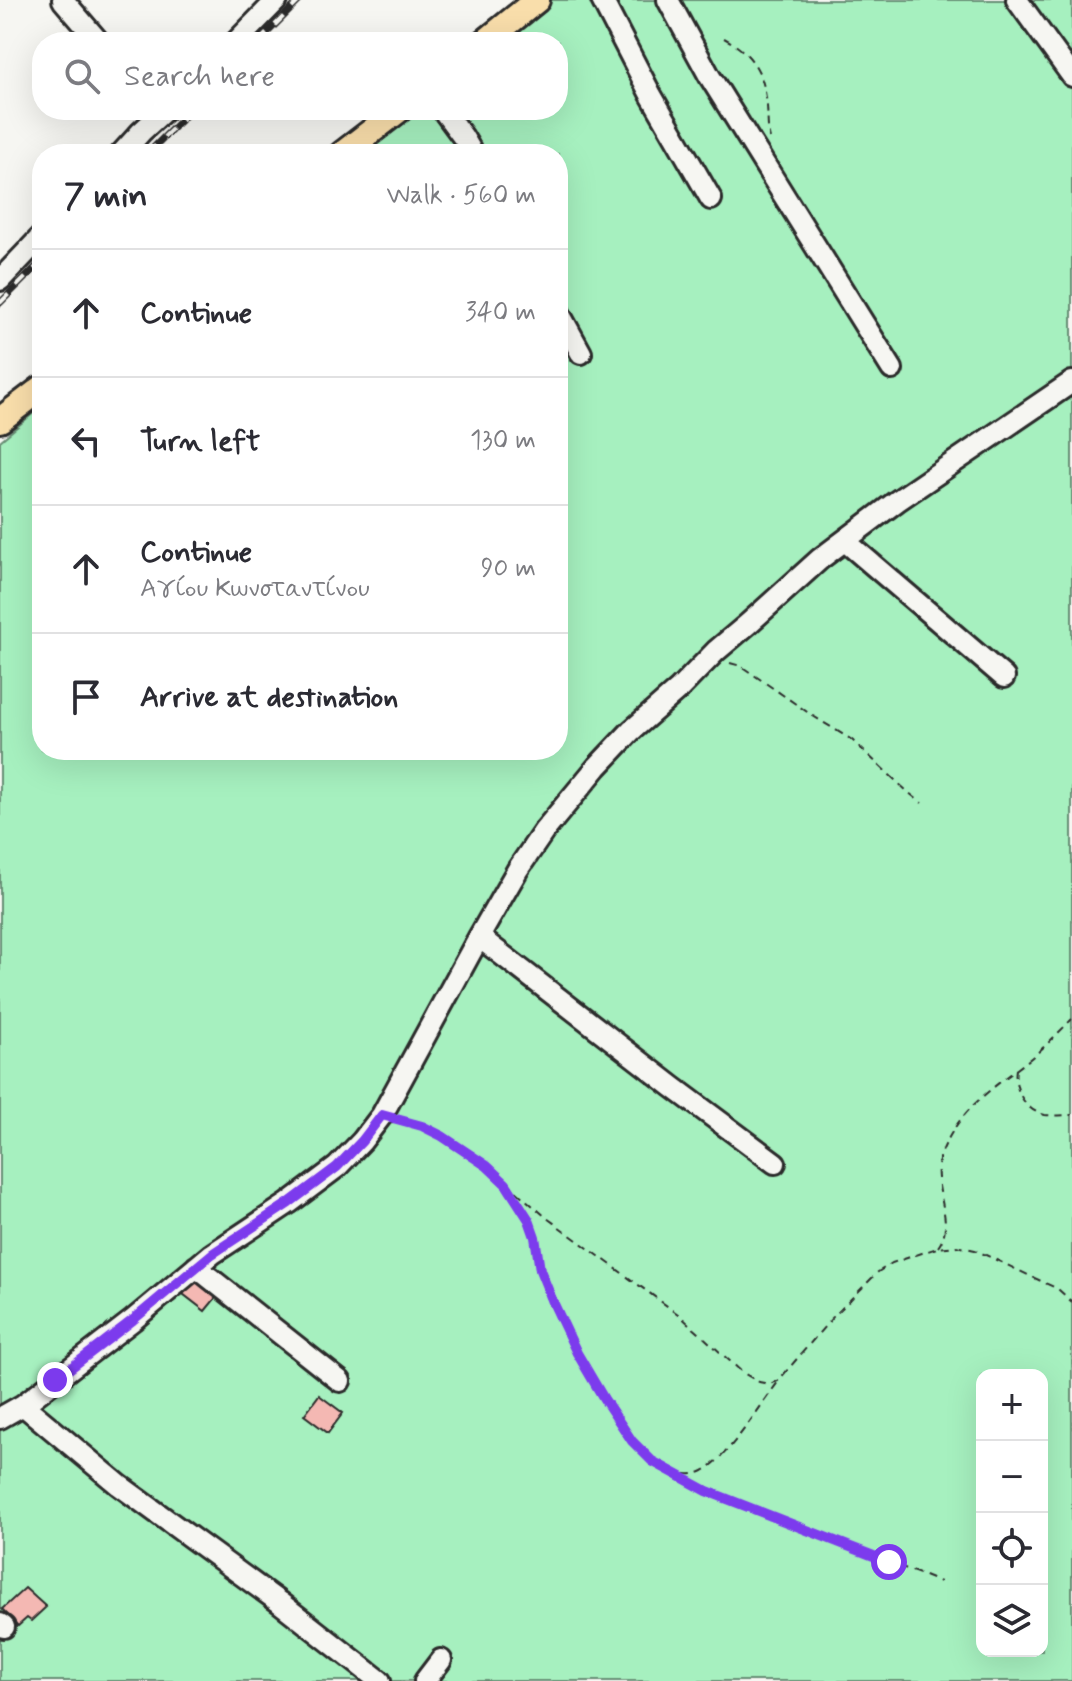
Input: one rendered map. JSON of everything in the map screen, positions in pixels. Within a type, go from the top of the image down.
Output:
[{"type":"main road","points":[[497,32],[537,0]]},
{"type":"main road","points":[[355,144],[386,120]]},
{"type":"main road","points":[[0,420],[32,396]]},
{"type":"street","points":[[63,0],[90,32]]},
{"type":"street","points":[[246,32],[277,0]]},
{"type":"street","points":[[602,0],[651,95],[711,199]]},
{"type":"street","points":[[668,0],[710,77],[892,369]]},
{"type":"street","points":[[1017,0],[1072,76]]},
{"type":"street","points":[[140,120],[141,132]]},
{"type":"street","points":[[130,144],[154,120]]},
{"type":"street","points":[[450,120],[467,144]]},
{"type":"street","points":[[0,280],[32,246]]},
{"type":"street","points":[[568,329],[581,353]]},
{"type":"street","points":[[0,1418],[23,1405],[230,1241],[337,1167],[362,1141],[382,1115],[518,869],[571,797],[631,731],[797,579],[845,541],[897,501],[1072,382]]},
{"type":"street","points":[[845,541],[1004,677]]},
{"type":"street","points":[[479,937],[775,1163]]},
{"type":"street","points":[[196,1267],[340,1381]]},
{"type":"street","points":[[23,1405],[119,1485],[279,1602],[380,1681]]},
{"type":"street","points":[[425,1681],[441,1660]]},
{"type":"path","points":[[724,38],[739,46],[761,74],[767,130],[771,140]]},
{"type":"path","points":[[707,661],[724,661],[741,666],[852,740],[922,803]]},
{"type":"path","points":[[937,1248],[944,1239],[945,1228],[937,1181],[939,1160],[951,1135],[969,1108],[1033,1056],[1072,1019]]},
{"type":"path","points":[[1016,1069],[1016,1086],[1033,1110],[1045,1115],[1072,1115]]},
{"type":"path","points":[[382,1115],[422,1126],[487,1166],[557,1225],[678,1314],[743,1373],[759,1382],[769,1384],[778,1381]]},
{"type":"path","points":[[506,1184],[529,1220],[540,1270],[577,1353],[632,1441],[652,1461],[707,1491],[940,1582]]},
{"type":"path","points":[[675,1473],[694,1475],[714,1463],[831,1319],[878,1272],[892,1263],[937,1248],[956,1246],[975,1250],[1058,1289],[1072,1302]]},
{"type":"green space","points":[[550,0],[1072,0],[1072,1681],[0,1681],[0,441],[32,414],[32,760],[568,760],[568,144],[369,144],[401,120],[568,120],[568,32],[510,32]]},
{"type":"building","points":[[198,1277],[219,1294],[205,1311],[183,1294]]},
{"type":"building","points":[[319,1395],[343,1413],[328,1433],[304,1415]]},
{"type":"building","points":[[25,1588],[46,1607],[31,1621],[27,1618],[18,1626],[2,1609]]},
{"type":"railway","points":[[268,32],[300,0]]},
{"type":"railway","points":[[157,144],[181,120]]},
{"type":"railway","points":[[0,303],[32,271]]},
{"type":"route","points":[[55,1380],[212,1254],[337,1167],[382,1115],[422,1126],[442,1136],[487,1166],[506,1184],[529,1220],[540,1270],[577,1353],[632,1441],[652,1461],[707,1491],[889,1562]]}]
